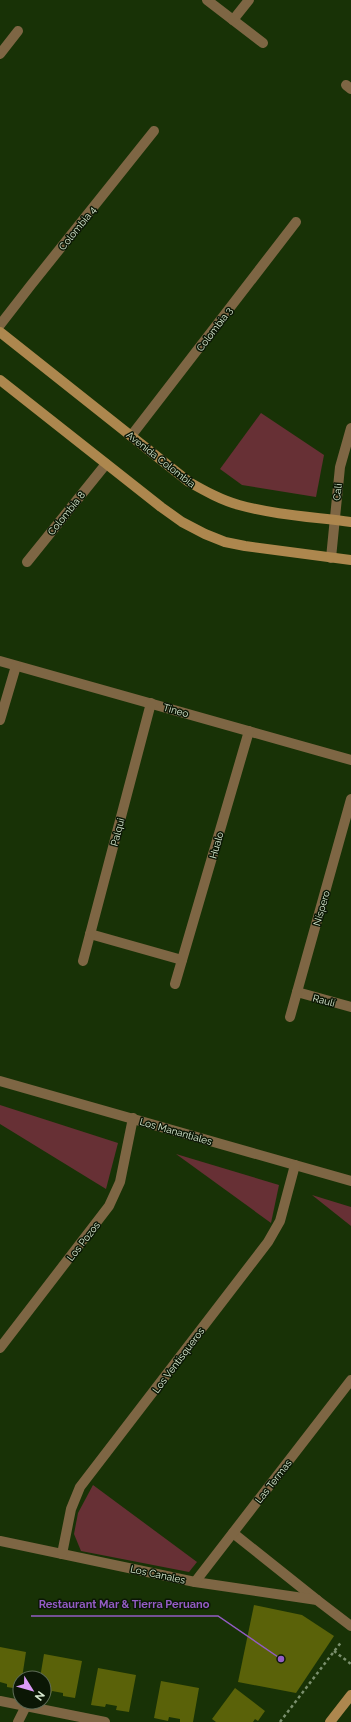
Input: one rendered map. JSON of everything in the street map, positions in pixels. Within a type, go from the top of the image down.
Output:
[{"type":"main road","name":"Avenida Colombia","points":[[0,332],[189,482],[219,498],[239,505],[260,510],[351,522]]},
{"type":"main road","points":[[0,380],[182,522],[205,534],[225,542],[246,546],[351,560]]},
{"type":"main road","points":[[330,1722],[351,1695]]},
{"type":"street","points":[[207,0],[263,43]]},
{"type":"street","points":[[233,20],[249,0]]},
{"type":"street","points":[[0,54],[18,31]]},
{"type":"street","name":"Colombia 4","points":[[0,325],[154,131]]},
{"type":"street","name":"Colombia 3","points":[[131,436],[296,222]]},
{"type":"street","name":"Cali","points":[[331,558],[340,467],[351,428]]},
{"type":"street","name":"Colombia 8","points":[[27,562],[106,464]]},
{"type":"street","name":"Tineo","points":[[0,661],[351,760]]},
{"type":"street","points":[[0,720],[16,666]]},
{"type":"street","name":"Palqui","points":[[83,961],[151,703]]},
{"type":"street","name":"Hualo","points":[[175,984],[249,731]]},
{"type":"street","name":"Níspero","points":[[290,1017],[351,799]]},
{"type":"street","points":[[90,934],[182,960]]},
{"type":"street","name":"Raulí","points":[[297,992],[351,1007]]},
{"type":"street","name":"Los Manantiales","points":[[0,1081],[351,1181]]},
{"type":"street","name":"Los Pozos","points":[[0,1348],[109,1206],[120,1182],[133,1118]]},
{"type":"street","name":"Los Ventisqueros","points":[[62,1554],[71,1508],[80,1487],[268,1242],[280,1221],[295,1165]]},
{"type":"street","name":"Las Termas","points":[[196,1582],[351,1380]]},
{"type":"street","name":"Los Canales","points":[[233,1533],[351,1626]]},
{"type":"street","name":"Los Canales","points":[[0,1541],[196,1582],[317,1600]]},
{"type":"street","points":[[0,1701],[12,1703]]},
{"type":"street","points":[[18,1722],[24,1710]]},
{"type":"street","points":[[46,1710],[104,1722]]},
{"type":"path","points":[[280,1722],[347,1636]]},
{"type":"path","points":[[334,1652],[351,1664]]},
{"type":"shaded area","points":[[261,413],[324,455],[316,497],[242,485],[220,469]]},
{"type":"shaded area","points":[[0,1105],[118,1143],[106,1189],[0,1124]]},
{"type":"shaded area","points":[[176,1154],[279,1185],[271,1223]]},
{"type":"shaded area","points":[[312,1195],[351,1207],[351,1226]]},
{"type":"shaded area","points":[[93,1485],[197,1562],[189,1572],[81,1551],[74,1534],[78,1513]]},
{"type":"building","points":[[254,1605],[302,1615],[334,1636],[296,1693],[238,1682]]},
{"type":"building","points":[[0,1647],[26,1652],[23,1670],[12,1670],[12,1688],[7,1687],[7,1684],[0,1682]]},
{"type":"building","points":[[44,1654],[82,1661],[75,1698],[63,1696],[63,1693],[52,1691],[52,1670],[41,1670]]},
{"type":"building","points":[[98,1668],[136,1675],[129,1712],[116,1710],[117,1706],[106,1704],[105,1707],[91,1705]]},
{"type":"building","points":[[161,1681],[199,1688],[193,1722],[180,1722],[180,1719],[169,1717],[168,1721],[154,1718]]},
{"type":"building","points":[[235,1688],[265,1711],[258,1721],[255,1719],[253,1722],[216,1722],[212,1719]]},
{"type":"place","name":"Restaurant Mar & Tierra Peruano","points":[[281,1659]]}]
